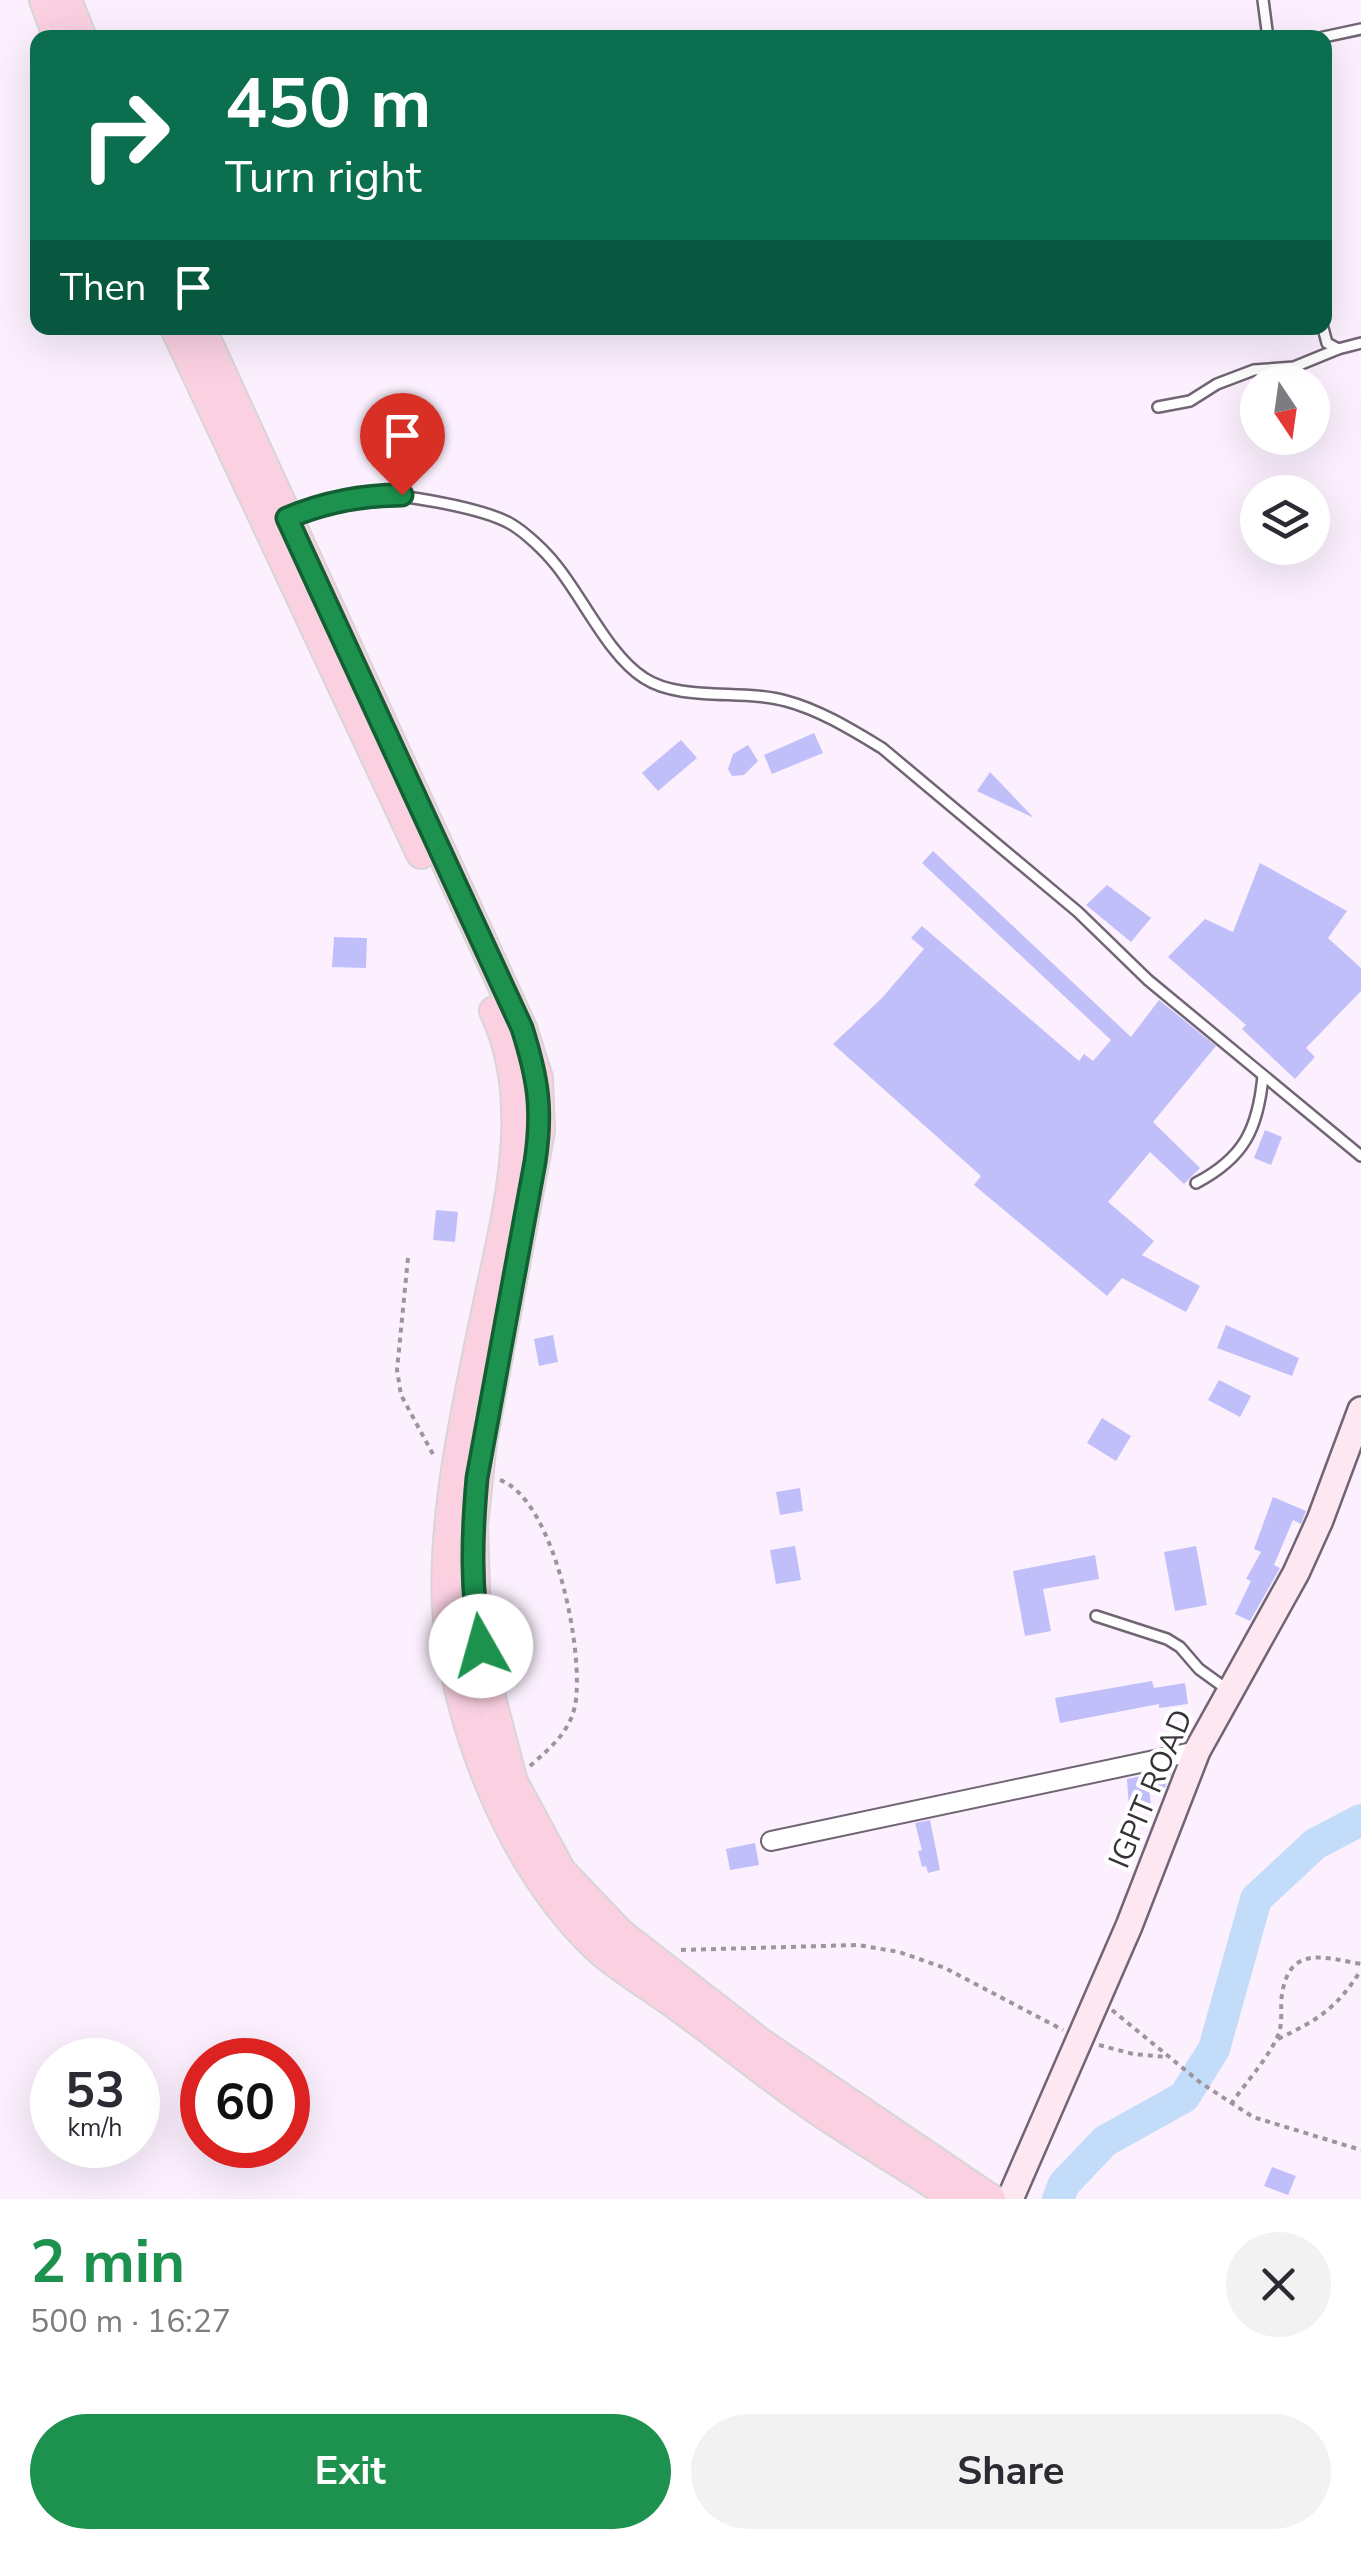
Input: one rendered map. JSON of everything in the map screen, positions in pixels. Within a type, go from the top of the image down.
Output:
[{"type":"main road","points":[[44,0],[55,30]]},
{"type":"main road","points":[[67,0],[79,30]]},
{"type":"main road","points":[[178,335],[504,1032],[514,1070],[518,1140],[447,1606],[460,1694],[495,1794],[542,1886],[600,1951],[816,2110],[955,2191],[991,2199]]},
{"type":"main road","points":[[204,335],[522,1028],[538,1078],[540,1131],[535,1162],[467,1478],[476,1618],[513,1782],[561,1871],[620,1933],[955,2191]]},
{"type":"street","name":"IGPIT ROAD","points":[[1010,2199],[1098,1998],[1198,1751],[1296,1574],[1361,1410]]},
{"type":"street","points":[[771,1840],[1198,1751]]},
{"type":"lane","points":[[1263,0],[1267,30]]},
{"type":"lane","points":[[1332,35],[1361,29]]},
{"type":"lane","points":[[1325,335],[1327,344],[1338,349]]},
{"type":"lane","points":[[1158,407],[1190,401],[1217,384],[1254,370],[1294,366],[1361,343]]},
{"type":"lane","points":[[287,518],[338,500],[402,495],[510,524],[554,561],[621,659],[646,680],[677,690],[786,701],[882,748],[1078,912],[1148,980],[1361,1156]]},
{"type":"lane","points":[[1196,1183],[1226,1165],[1245,1145],[1264,1076]]},
{"type":"lane","points":[[1096,1616],[1167,1639],[1230,1691]]},
{"type":"path","points":[[408,1258],[397,1370],[401,1395],[442,1471],[507,1483],[528,1505],[565,1587],[573,1630],[575,1706],[565,1734],[513,1782]]},
{"type":"path","points":[[675,1949],[692,1952],[798,1945],[858,1946],[899,1952],[945,1968],[1080,2038],[1110,2049],[1167,2056]]},
{"type":"path","points":[[1231,2104],[1275,2040],[1281,2027],[1282,1996],[1296,1964],[1308,1957],[1327,1956],[1361,1967],[1327,2013],[1275,2040]]},
{"type":"path","points":[[1098,1998],[1231,2104],[1272,2124],[1361,2150]]},
{"type":"building","points":[[814,733],[823,753],[772,774],[764,755]]},
{"type":"building","points":[[681,740],[697,758],[658,791],[642,773]]},
{"type":"building","points":[[748,745],[758,761],[744,775],[732,776],[728,769],[733,754]]},
{"type":"building","points":[[990,772],[1032,816],[1032,817],[977,791]]},
{"type":"building","points":[[933,851],[1131,1037],[1159,1000],[1216,1046],[1153,1122],[1200,1168],[1184,1184],[1150,1152],[1108,1202],[1154,1241],[1142,1255],[1200,1286],[1186,1312],[1122,1278],[1107,1296],[974,1185],[981,1176],[833,1044],[882,998],[924,949],[911,938],[922,926],[1079,1061],[1084,1054],[1093,1061],[1111,1040],[922,863]]},
{"type":"building","points":[[1260,863],[1347,911],[1328,938],[1361,968],[1361,991],[1306,1048],[1315,1057],[1295,1079],[1242,1029],[1246,1025],[1168,957],[1205,919],[1233,932]]},
{"type":"building","points":[[1107,885],[1151,918],[1131,942],[1086,905]]},
{"type":"building","points":[[334,937],[367,938],[366,968],[332,967]]},
{"type":"building","points":[[1265,1130],[1282,1137],[1271,1165],[1254,1158]]},
{"type":"building","points":[[436,1210],[458,1212],[455,1242],[433,1240]]},
{"type":"building","points":[[1226,1325],[1299,1358],[1292,1376],[1217,1348]]},
{"type":"building","points":[[553,1335],[558,1362],[539,1366],[534,1339]]},
{"type":"building","points":[[1219,1380],[1251,1396],[1240,1417],[1208,1400]]},
{"type":"building","points":[[1102,1418],[1131,1436],[1116,1461],[1087,1443]]},
{"type":"building","points":[[800,1488],[803,1511],[780,1515],[776,1492]]},
{"type":"building","points":[[1273,1497],[1306,1511],[1301,1524],[1293,1520],[1274,1565],[1280,1568],[1250,1621],[1235,1614],[1251,1581],[1246,1579],[1261,1552],[1254,1549]]},
{"type":"building","points":[[795,1546],[801,1580],[776,1584],[770,1550]]},
{"type":"building","points":[[1196,1546],[1207,1605],[1175,1611],[1164,1552]]},
{"type":"building","points":[[1095,1555],[1099,1579],[1043,1589],[1051,1631],[1025,1636],[1013,1571]]},
{"type":"building","points":[[1152,1681],[1154,1688],[1185,1683],[1188,1704],[1159,1708],[1159,1704],[1060,1723],[1055,1698]]},
{"type":"building","points":[[1159,1772],[1171,1774],[1165,1788],[1149,1786],[1151,1807],[1129,1809],[1127,1779]]},
{"type":"building","points":[[930,1820],[940,1870],[928,1873],[926,1866],[922,1867],[915,1823]]},
{"type":"building","points":[[755,1843],[759,1865],[730,1870],[726,1849]]},
{"type":"building","points":[[1272,2167],[1296,2176],[1288,2195],[1264,2186]]},
{"type":"waterway","points":[[1058,2199],[1064,2184],[1105,2141],[1184,2097],[1214,2049],[1256,1899],[1315,1844],[1361,1820]]},
{"type":"route","points":[[402,495],[338,500],[287,518],[522,1028],[538,1078],[540,1131],[494,1377],[472,1526],[481,1646]]}]
